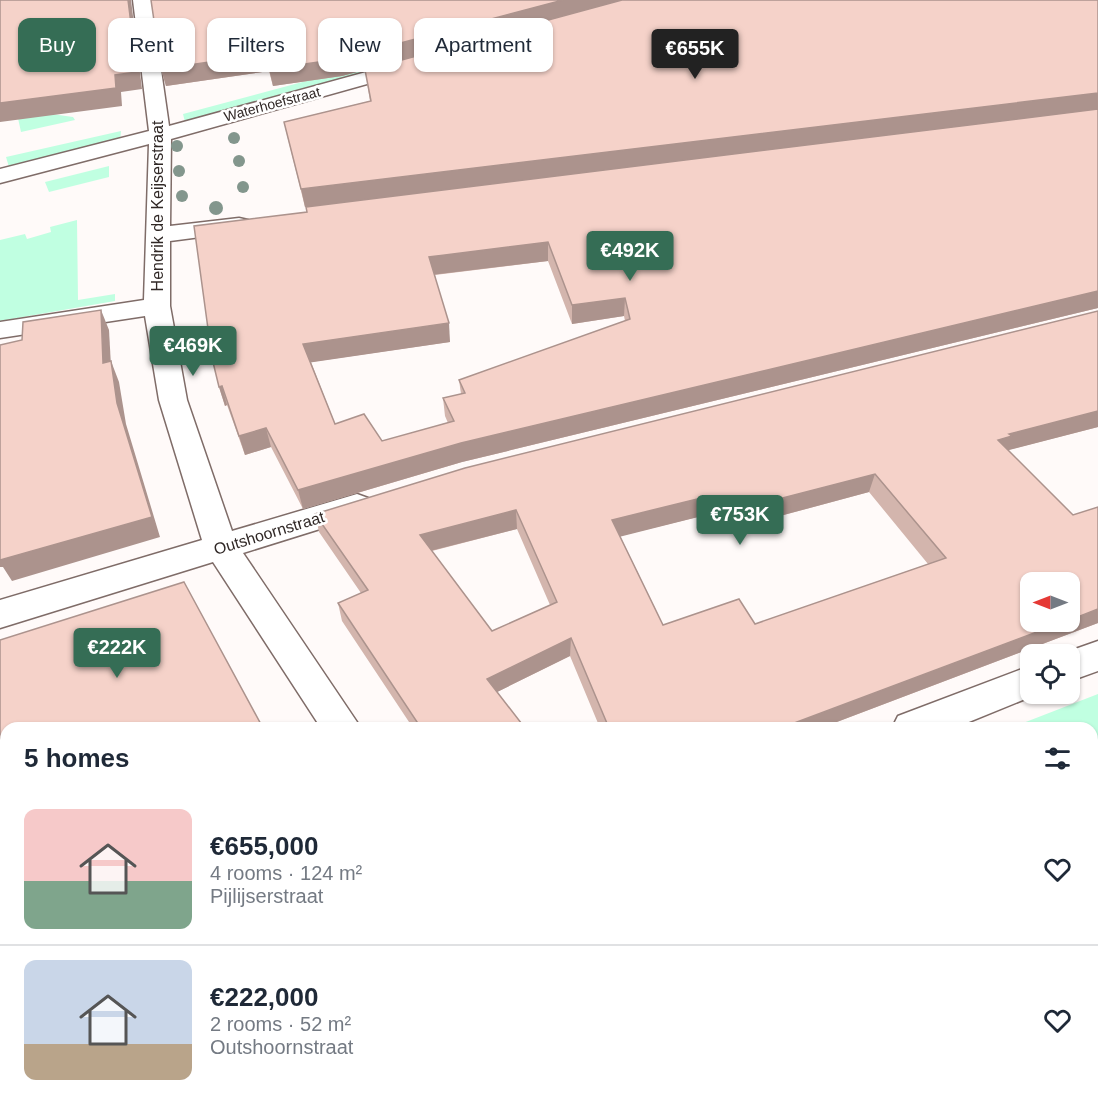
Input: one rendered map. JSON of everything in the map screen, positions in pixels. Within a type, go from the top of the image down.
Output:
[{"type":"street","name":"Hendrik de Keijserstraat","points":[[142,0],[158,125],[157,306],[173,400],[221,547],[338,722]]},
{"type":"street","name":"Waterhoefstraat","points":[[0,175],[411,48]]},
{"type":"street","name":"Waterhoefstraat","points":[[101,129],[158,125],[414,65]]},
{"type":"street","points":[[157,235],[260,222]]},
{"type":"street","points":[[0,330],[157,306]]},
{"type":"street","name":"Outshoornstraat","points":[[0,614],[386,498]]},
{"type":"street","points":[[1080,662],[1098,656]]},
{"type":"street","points":[[926,722],[1020,685]]},
{"type":"green space","points":[[414,52],[414,59],[402,62],[402,55]]},
{"type":"green space","points":[[339,72],[367,72],[185,122],[183,114]]},
{"type":"green space","points":[[16,109],[73,117],[75,120],[21,132]]},
{"type":"green space","points":[[121,131],[120,141],[9,167],[6,157]]},
{"type":"green space","points":[[109,166],[109,177],[49,192],[45,182]]},
{"type":"green space","points":[[77,220],[78,300],[115,294],[115,301],[0,321],[0,240],[25,234],[27,239],[51,232],[50,227]]},
{"type":"green space","points":[[1098,694],[1098,722],[1026,722],[1072,704],[1080,704],[1080,701]]},
{"type":"building","points":[[0,0],[128,0],[130,18],[108,18],[108,72],[137,72],[115,75],[116,88],[0,103]]},
{"type":"building","points":[[151,0],[563,0],[495,18],[414,18],[414,39],[402,43],[402,18],[318,18],[318,62],[306,64],[306,18],[207,18],[207,62],[195,64],[195,18],[154,18]]},
{"type":"building","points":[[622,0],[1098,0],[1098,93],[301,189],[284,122],[371,101],[365,72],[402,72],[402,60],[414,57],[414,72],[553,72],[553,19]]},
{"type":"building","points":[[1098,109],[1098,291],[461,443],[298,490],[266,428],[239,436],[222,386],[219,387],[212,358],[194,226],[307,212],[306,207]],"holes":[[[548,242],[572,305],[625,298],[630,319],[459,380],[465,393],[443,398],[454,421],[382,441],[364,414],[335,424],[303,344],[449,323],[429,257]]]},
{"type":"building","points":[[101,310],[103,363],[111,361],[117,403],[152,517],[0,560],[0,345],[22,340],[23,322]]},
{"type":"building","points":[[1098,311],[1098,411],[1009,434],[1012,436],[998,440],[1073,515],[1098,507],[1098,609],[1080,616],[1080,572],[1020,572],[1020,632],[1037,632],[797,722],[606,722],[571,638],[487,679],[520,722],[417,722],[338,603],[368,590],[315,514],[465,468]],"holes":[[[875,474],[946,558],[755,624],[739,599],[663,625],[612,520],[709,496],[720,514]],[[516,510],[557,602],[492,631],[420,535]]]},
{"type":"building","points":[[184,582],[260,722],[0,722],[0,640]]}]
